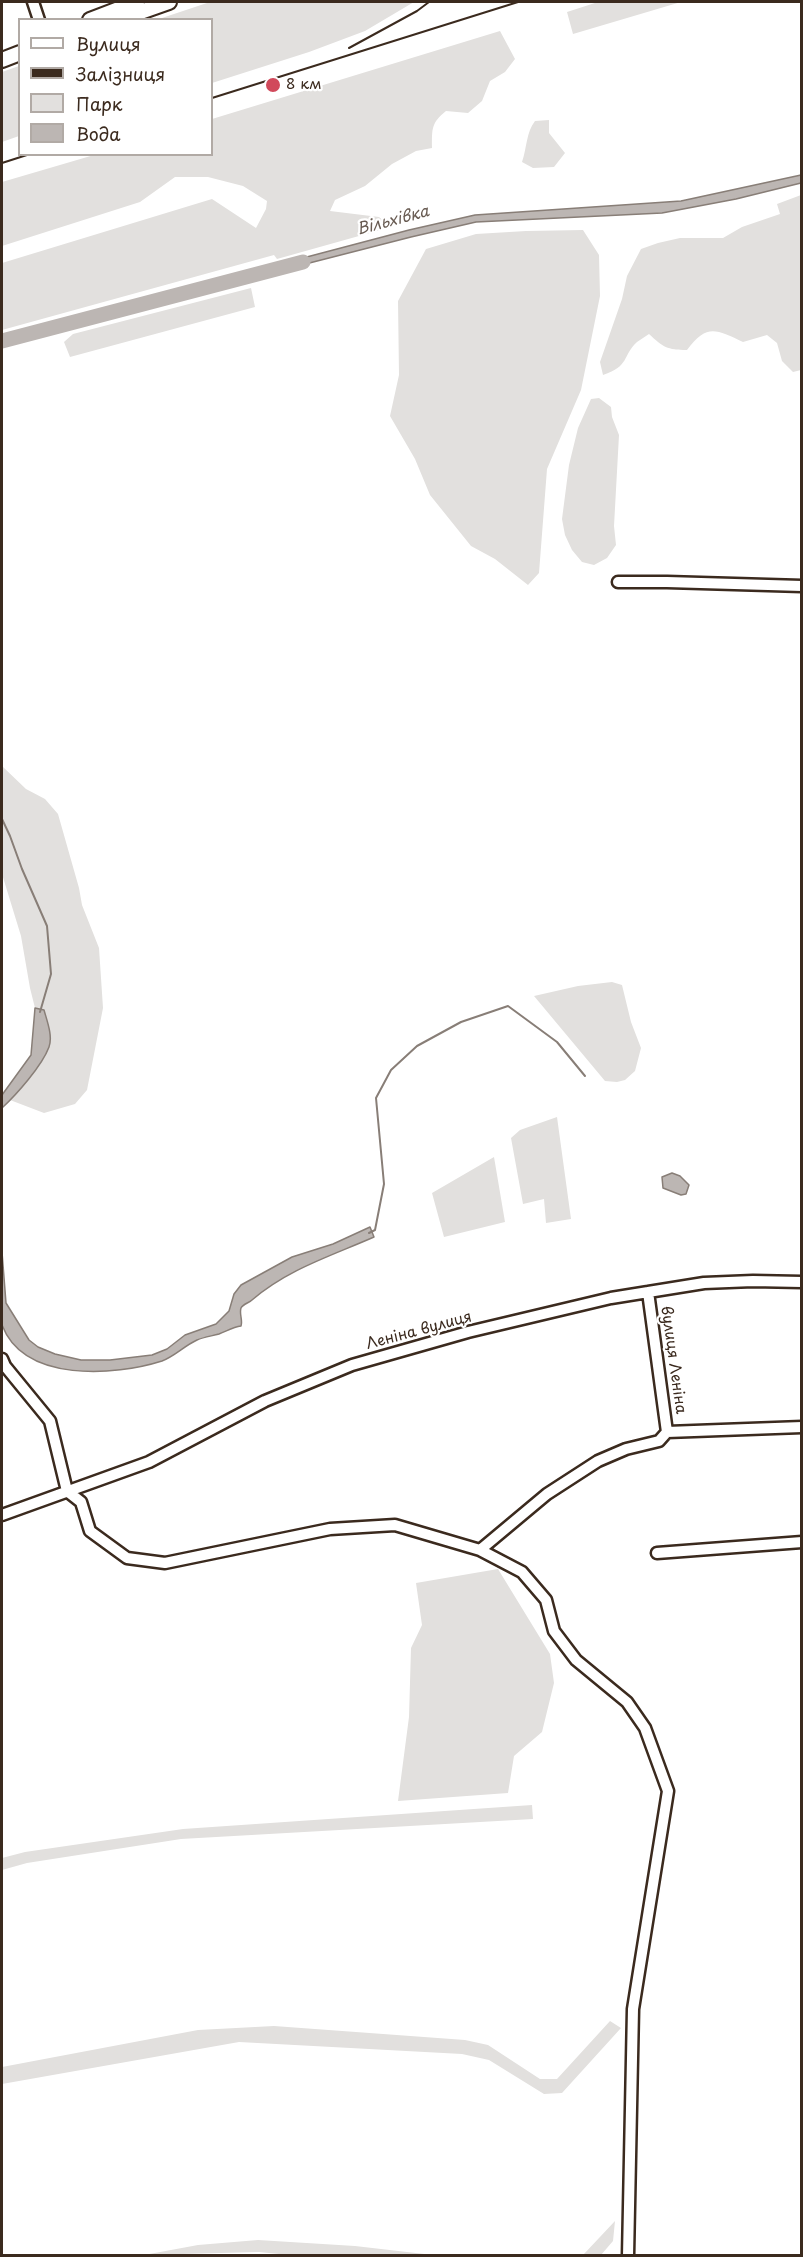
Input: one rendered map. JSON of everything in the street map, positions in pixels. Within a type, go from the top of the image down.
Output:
[{"type":"main road","points":[[95,18],[137,2]]},
{"type":"main road","points":[[123,18],[169,2]]},
{"type":"main road","points":[[2,50],[18,45]]},
{"type":"main road","points":[[2,60],[18,54]]},
{"type":"street","points":[[33,2],[38,18]]},
{"type":"street","points":[[618,582],[801,586]]},
{"type":"street","name":"Леніна вулиця","points":[[2,1515],[148,1462],[265,1401],[352,1365],[468,1332],[612,1298],[704,1284],[753,1281],[801,1282]]},
{"type":"street","name":"вулиця Леніна","points":[[648,1292],[667,1432]]},
{"type":"street","points":[[2,1359],[5,1366],[50,1421],[67,1491],[81,1502],[90,1531],[128,1558],[165,1563],[330,1529],[395,1525],[480,1550],[522,1572],[546,1600],[554,1631],[576,1660],[627,1702],[645,1728],[668,1791],[633,2009],[628,2256]]},
{"type":"street","points":[[480,1550],[547,1494],[598,1461],[626,1449],[659,1441],[667,1432],[801,1427]]},
{"type":"street","points":[[657,1553],[801,1542]]},
{"type":"green space","points":[[210,2],[414,2],[365,31],[309,52],[213,83],[213,18],[162,18]]},
{"type":"green space","points":[[598,2],[681,2],[573,34],[567,12]]},
{"type":"green space","points":[[500,31],[515,59],[505,72],[490,81],[482,101],[468,113],[446,111],[437,119],[433,127],[432,148],[416,151],[392,164],[365,186],[335,200],[330,211],[379,217],[391,227],[277,259],[274,255],[2,330],[2,263],[212,199],[256,228],[266,209],[267,201],[243,186],[208,177],[175,177],[140,202],[2,246],[2,182],[91,156],[213,156],[213,119]]},
{"type":"green space","points":[[18,66],[18,136],[2,142],[2,72]]},
{"type":"green space","points":[[549,120],[549,133],[565,153],[554,167],[533,168],[522,162],[530,130],[535,121]]},
{"type":"green space","points":[[801,195],[801,370],[793,372],[782,361],[777,343],[767,335],[743,342],[712,331],[700,336],[687,350],[666,347],[649,334],[632,347],[618,368],[603,375],[600,362],[622,299],[627,276],[641,249],[680,238],[723,238],[742,227],[780,214],[777,204]]},
{"type":"green space","points":[[583,230],[599,255],[600,296],[581,390],[547,469],[539,573],[528,585],[495,559],[471,546],[430,495],[415,459],[390,416],[399,375],[398,301],[426,249],[476,234]]},
{"type":"green space","points":[[251,288],[255,307],[70,357],[64,342],[73,334]]},
{"type":"green space","points":[[599,398],[611,407],[619,435],[614,526],[616,545],[607,558],[594,565],[582,562],[572,550],[565,535],[562,519],[569,465],[578,428],[591,399]]},
{"type":"green space","points":[[2,766],[26,789],[45,799],[58,814],[82,905],[99,948],[103,1008],[87,1090],[75,1104],[44,1113],[10,1100],[28,1077],[44,1010],[35,1008],[21,936],[2,874]]},
{"type":"green space","points":[[612,982],[622,985],[631,1022],[641,1048],[635,1071],[625,1080],[617,1082],[605,1081],[534,996],[578,986]]},
{"type":"green space","points":[[557,1117],[571,1219],[546,1223],[544,1199],[523,1204],[511,1138],[520,1130]]},
{"type":"green space","points":[[494,1157],[505,1222],[444,1237],[432,1193]]},
{"type":"green space","points":[[498,1569],[550,1654],[554,1683],[542,1732],[514,1756],[508,1793],[398,1801],[409,1717],[411,1648],[422,1625],[416,1583]]},
{"type":"green space","points":[[532,1805],[533,1819],[181,1839],[27,1863],[2,1870],[2,1858],[25,1852],[183,1829]]},
{"type":"green space","points":[[610,2021],[621,2028],[562,2093],[544,2094],[489,2060],[462,2054],[239,2042],[2,2084],[2,2067],[198,2030],[274,2026],[465,2040],[488,2045],[540,2079],[557,2079]]},
{"type":"green space","points":[[615,2221],[613,2241],[601,2255],[583,2255]]},
{"type":"green space","points":[[258,2240],[355,2246],[433,2255],[299,2256],[259,2252],[144,2255],[198,2245]]},
{"type":"water","points":[[801,175],[801,183],[736,199],[662,213],[476,222],[286,269],[284,263],[475,215],[681,201]]},
{"type":"water","points":[[35,1008],[44,1010],[50,1033],[49,1047],[35,1071],[2,1108],[2,1095],[31,1055]]},
{"type":"water","points":[[672,1173],[680,1176],[689,1185],[686,1194],[681,1195],[663,1188],[662,1177]]},
{"type":"water","points":[[370,1227],[374,1237],[295,1271],[243,1305],[241,1326],[197,1340],[162,1361],[120,1370],[73,1370],[50,1366],[30,1357],[13,1344],[2,1325],[2,1252],[6,1303],[29,1340],[38,1347],[55,1354],[81,1360],[110,1360],[152,1355],[167,1349],[185,1335],[216,1324],[229,1311],[234,1294],[241,1285],[292,1257],[333,1244]]},
{"type":"waterway","name":"Вільхівка","points":[[2,341],[303,262]]},
{"type":"waterway","points":[[2,819],[47,926],[51,974],[40,1012]]},
{"type":"waterway","points":[[369,1233],[375,1230],[384,1184],[376,1098],[391,1070],[417,1046],[461,1022],[508,1006],[557,1042],[585,1076]]},
{"type":"railway","points":[[349,48],[417,11],[429,2]]},
{"type":"railway","points":[[213,98],[518,2]]},
{"type":"railway","points":[[2,163],[24,156]]},
{"type":"place","name":"8 км","points":[[273,85]]}]
